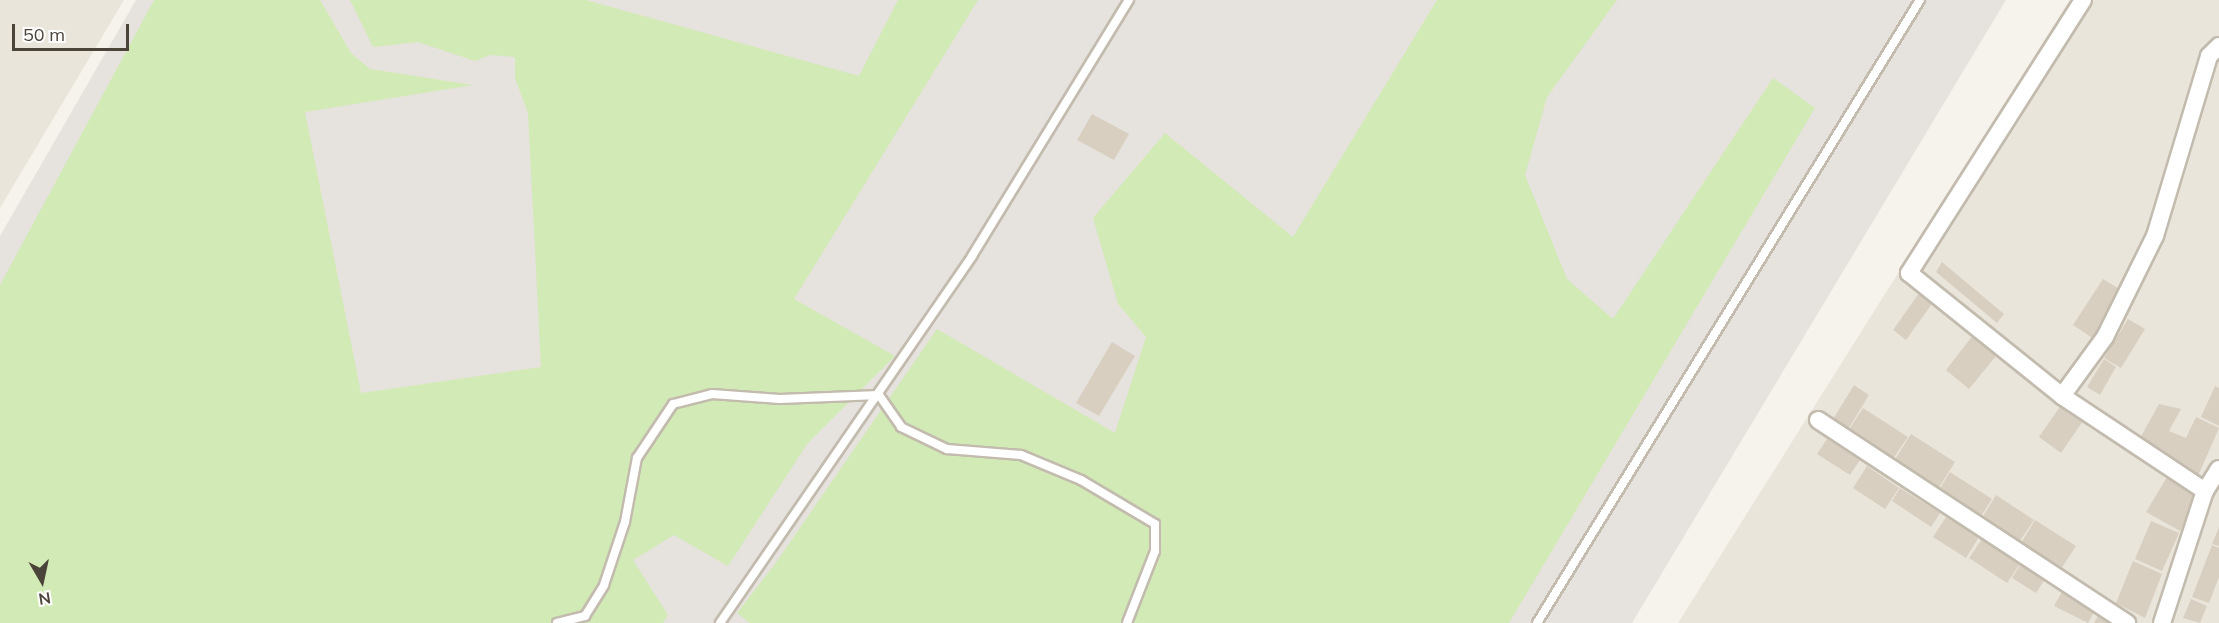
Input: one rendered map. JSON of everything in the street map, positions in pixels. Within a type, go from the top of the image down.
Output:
[{"type":"street","points":[[2083,0],[1909,273],[2062,396],[2205,491]]},
{"type":"street","points":[[2062,396],[2104,337],[2155,236],[2209,56],[2219,46]]},
{"type":"street","points":[[1818,420],[2127,623]]},
{"type":"street","points":[[2162,623],[2205,491],[2219,469]]},
{"type":"lane","points":[[720,623],[879,395],[972,256],[1129,0]]},
{"type":"lane","points":[[1537,623],[1920,0]]},
{"type":"lane","points":[[557,623],[585,616],[604,585],[625,522],[637,458],[673,404],[712,394],[780,399],[879,395]]},
{"type":"lane","points":[[879,395],[901,427],[947,449],[1022,455],[1081,480],[1155,524],[1155,551],[1127,623]]},
{"type":"shaded area","points":[[0,0],[124,0],[0,208]]},
{"type":"shaded area","points":[[136,0],[2006,0],[1632,623],[0,623],[0,236]]},
{"type":"shaded area","points":[[2070,0],[2219,0],[2219,623],[1678,623]]},
{"type":"green space","points":[[154,0],[320,0],[351,53],[370,69],[473,85],[305,112],[361,393],[541,367],[528,113],[515,78],[515,57],[490,55],[475,61],[418,42],[373,47],[350,0],[586,0],[859,76],[898,0],[978,0],[794,299],[895,356],[807,444],[728,566],[674,535],[633,560],[668,615],[663,623],[0,623],[0,285]]},
{"type":"green space","points":[[1437,0],[1617,0],[1547,97],[1525,175],[1567,279],[1613,319],[1773,78],[1815,108],[1509,623],[750,623],[737,613],[775,564],[937,329],[1115,433],[1146,337],[1118,304],[1093,218],[1165,133],[1293,237]]},
{"type":"building","points":[[1092,114],[1129,134],[1114,160],[1077,140]]},
{"type":"building","points":[[1942,262],[2004,314],[1997,323],[1936,272]]},
{"type":"building","points":[[2103,279],[2124,292],[2094,339],[2073,325]]},
{"type":"building","points":[[1924,286],[1937,297],[1906,340],[1893,330]]},
{"type":"building","points":[[2128,319],[2145,329],[2121,368],[2104,358]]},
{"type":"building","points":[[1977,330],[2001,350],[1969,389],[1946,370]]},
{"type":"building","points":[[1112,342],[1135,356],[1099,416],[1076,403]]},
{"type":"building","points":[[2104,359],[2116,367],[2100,395],[2087,387]]},
{"type":"building","points":[[1854,385],[1869,395],[1847,431],[1832,421]]},
{"type":"building","points":[[2215,386],[2219,388],[2219,426],[2201,417]]},
{"type":"building","points":[[2159,404],[2181,409],[2169,431],[2186,438],[2196,417],[2219,428],[2198,476],[2140,438]]},
{"type":"building","points":[[2061,405],[2083,421],[2061,453],[2039,437]]},
{"type":"building","points":[[1863,408],[1908,437],[1892,460],[1848,431]]},
{"type":"building","points":[[1911,434],[1955,462],[1938,489],[1894,461]]},
{"type":"building","points":[[1827,439],[1860,460],[1850,475],[1817,454]]},
{"type":"building","points":[[1867,466],[1899,488],[1885,509],[1853,488]]},
{"type":"building","points":[[1950,472],[1992,499],[1981,516],[1939,490]]},
{"type":"building","points":[[2167,477],[2198,498],[2180,531],[2146,512]]},
{"type":"building","points":[[1900,488],[1940,513],[1931,527],[1892,501]]},
{"type":"building","points":[[1996,495],[2034,520],[2019,542],[1982,518]]},
{"type":"building","points":[[1946,517],[1979,537],[1966,558],[1933,537]]},
{"type":"building","points":[[2035,520],[2076,546],[2061,569],[2021,543]]},
{"type":"building","points":[[2151,521],[2179,533],[2162,571],[2135,559]]},
{"type":"building","points":[[2219,527],[2219,546],[2212,544]]},
{"type":"building","points":[[1982,539],[2020,564],[2007,583],[1969,558]]},
{"type":"building","points":[[2212,545],[2219,548],[2219,577],[2209,603],[2192,597]]},
{"type":"building","points":[[2133,561],[2162,574],[2145,618],[2116,603]]},
{"type":"building","points":[[2021,564],[2045,579],[2036,593],[2012,578]]},
{"type":"building","points":[[2063,590],[2095,610],[2088,623],[2054,606]]},
{"type":"building","points":[[2191,599],[2207,606],[2200,623],[2183,618]]},
{"type":"building","points":[[2100,612],[2118,623],[2094,623]]}]
